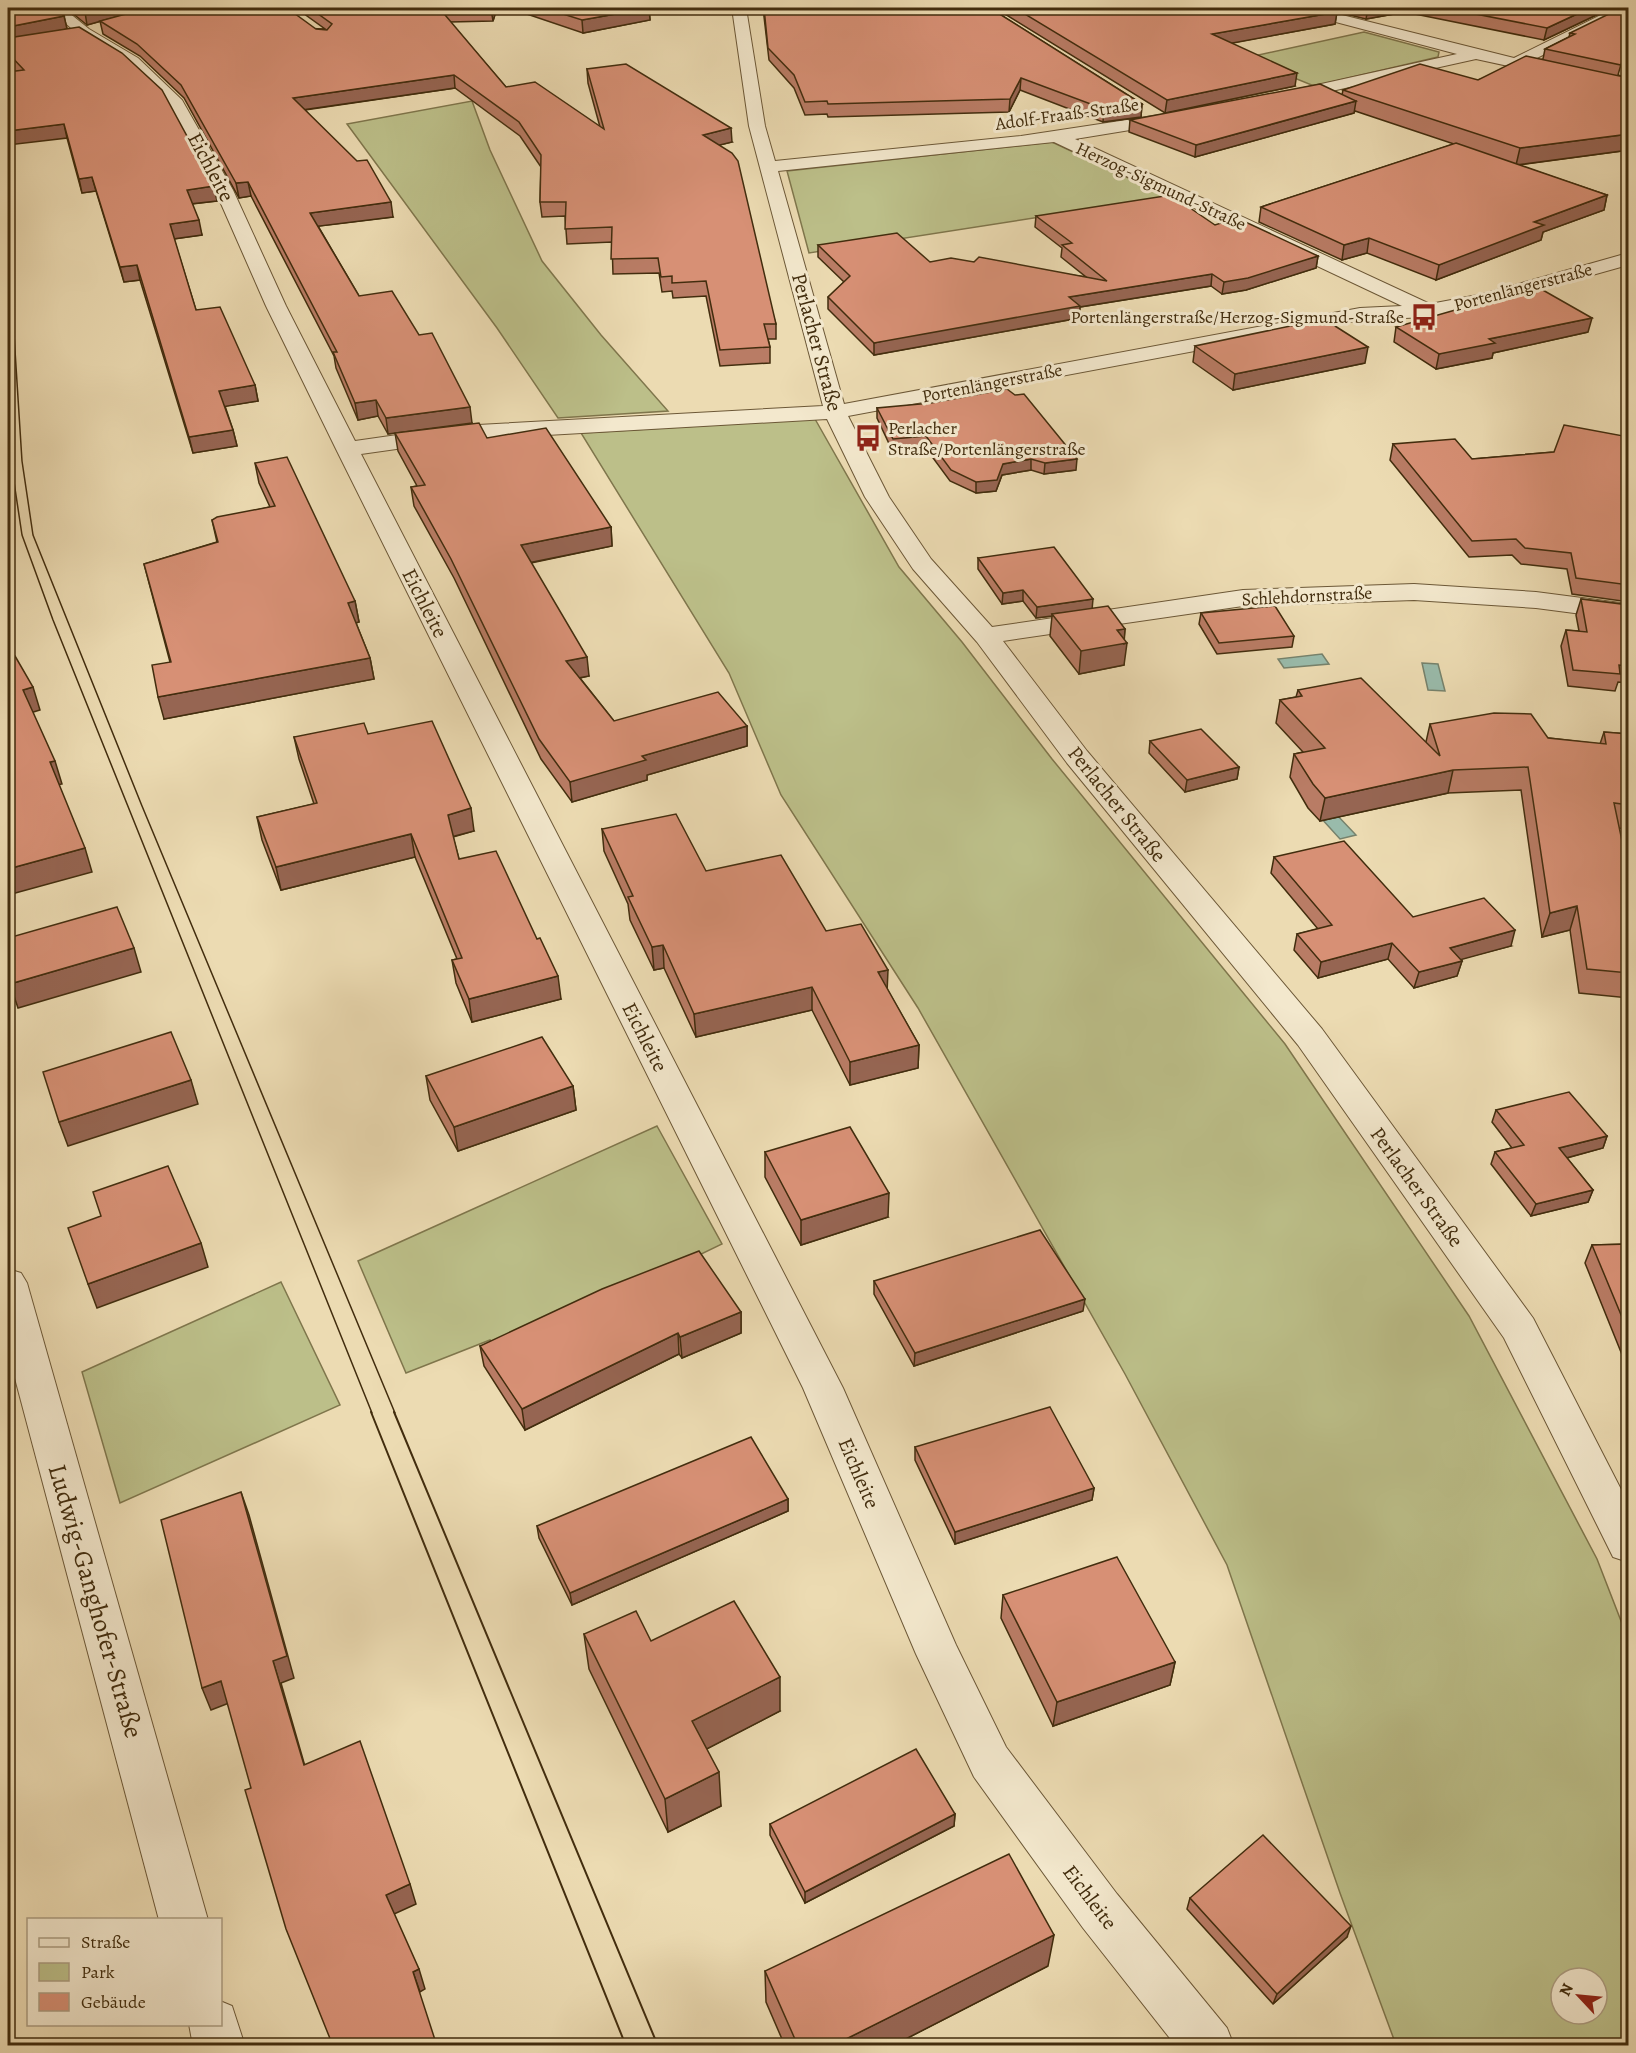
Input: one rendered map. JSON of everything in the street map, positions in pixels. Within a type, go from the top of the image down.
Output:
[{"type":"street","name":"Eichleite","points":[[55,8],[84,31],[132,61],[174,100],[224,190],[276,306],[347,449],[823,1388],[938,1654],[990,1762],[1100,1911],[1209,2046]]},
{"type":"street","name":"Perlacher Straße","points":[[739,8],[746,68],[767,167],[835,412],[877,497],[922,564],[986,636],[1077,757],[1310,1037],[1519,1329],[1629,1544]]},
{"type":"street","points":[[1299,8],[1322,10],[1476,54],[1629,87]]},
{"type":"street","points":[[1516,63],[1625,8]]},
{"type":"street","points":[[1267,100],[1476,54]]},
{"type":"street","points":[[1142,108],[1161,120]]},
{"type":"street","name":"Adolf-Fraaß-Straße","points":[[767,167],[1057,137],[1184,116]]},
{"type":"street","name":"Herzog-Sigmund-Straße","points":[[1057,137],[1427,311]]},
{"type":"street","name":"Portenlängerstraße","points":[[347,449],[460,432],[835,412],[1360,314],[1427,311],[1486,299],[1629,259]]},
{"type":"street","name":"Schlehdornstraße","points":[[986,636],[1255,598],[1414,592],[1536,600],[1629,612]]},
{"type":"street","name":"Ludwig-Ganghofer-Straße","points":[[8,1282],[183,1918]]},
{"type":"street","points":[[214,2026],[219,2046]]},
{"type":"green space","points":[[1364,32],[1439,52],[1438,57],[1314,86],[1245,58]]},
{"type":"green space","points":[[472,101],[490,150],[542,261],[601,335],[668,411],[558,418],[497,328],[347,124]]},
{"type":"green space","points":[[1052,142],[1169,197],[809,253],[787,171]]},
{"type":"green space","points":[[815,419],[899,567],[962,642],[1052,759],[1285,1044],[1469,1316],[1597,1559],[1628,1639],[1628,2045],[1396,2045],[1340,1893],[1227,1565],[1125,1374],[918,1008],[781,795],[729,673],[581,433]]},
{"type":"green space","points":[[657,1126],[722,1244],[499,1352],[490,1340],[406,1373],[358,1261]]},
{"type":"green space","points":[[281,1282],[340,1405],[120,1503],[82,1372]]},
{"type":"shaded area","points":[[1322,654],[1329,664],[1284,668],[1278,659]]},
{"type":"shaded area","points":[[1422,663],[1438,664],[1445,691],[1428,690]]},
{"type":"shaded area","points":[[1336,814],[1356,835],[1340,839],[1320,817]]},
{"type":"building","points":[[8,8],[55,8],[64,16],[8,27]]},
{"type":"building","points":[[79,8],[101,8],[85,12]]},
{"type":"building","points":[[148,8],[287,8],[316,29],[327,30],[332,24],[310,8],[492,8],[440,9],[506,87],[535,82],[604,129],[587,69],[626,64],[731,128],[703,135],[732,153],[738,161],[776,324],[764,324],[770,347],[720,350],[706,281],[672,283],[672,276],[661,277],[658,258],[611,259],[612,227],[565,229],[566,202],[540,202],[541,155],[519,122],[454,75],[293,98],[357,161],[367,160],[391,202],[310,213],[359,296],[392,291],[419,335],[432,333],[470,407],[386,418],[376,400],[355,403],[333,352],[337,352],[248,182],[236,183],[181,85],[137,44],[100,21]]},
{"type":"building","points":[[544,8],[649,8],[582,20]]},
{"type":"building","points":[[764,8],[990,8],[1142,104],[1104,109],[1021,78],[1010,99],[828,104],[827,101],[805,102],[794,75],[768,48]]},
{"type":"building","points":[[1015,8],[1319,8],[1337,12],[1212,34],[1297,73],[1167,100]]},
{"type":"building","points":[[1445,8],[1590,8],[1547,28]]},
{"type":"building","points":[[1621,8],[1629,8],[1629,36],[1621,65],[1545,49],[1575,34],[1570,33]]},
{"type":"building","points":[[79,27],[122,53],[162,90],[214,186],[187,190],[199,220],[170,224],[196,310],[220,307],[255,385],[219,391],[233,430],[189,437],[137,265],[120,267],[92,177],[79,179],[64,124],[8,131],[8,72],[24,70],[8,53],[8,38]]},
{"type":"building","points":[[1526,56],[1629,78],[1629,134],[1520,148],[1343,90],[1420,64],[1478,80]]},
{"type":"building","points":[[1320,84],[1356,101],[1196,145],[1130,120]]},
{"type":"building","points":[[1456,143],[1607,195],[1534,222],[1544,225],[1439,265],[1369,238],[1344,245],[1261,207]]},
{"type":"building","points":[[1171,195],[1215,225],[1237,218],[1318,256],[1248,278],[1224,282],[1212,274],[1069,297],[1080,306],[874,343],[828,297],[850,276],[818,245],[897,233],[930,262],[951,258],[974,262],[979,257],[1107,281],[1062,245],[1072,243],[1036,216]]},
{"type":"building","points":[[1541,289],[1592,318],[1489,339],[1495,343],[1439,354],[1396,327],[1504,296]]},
{"type":"building","points":[[1324,319],[1368,347],[1235,374],[1195,346]]},
{"type":"building","points":[[1007,389],[1015,395],[1024,394],[1077,459],[1045,463],[1031,459],[1003,464],[997,480],[976,482],[951,470],[926,436],[893,439],[877,408],[931,403]]},
{"type":"building","points":[[479,423],[487,438],[546,428],[611,527],[521,545],[587,657],[566,661],[614,721],[718,692],[747,726],[642,756],[646,760],[570,782],[539,739],[451,559],[411,487],[425,485],[395,433]]},
{"type":"building","points":[[1564,425],[1629,437],[1629,585],[1576,578],[1571,553],[1525,548],[1516,539],[1472,541],[1393,444],[1455,439],[1472,459],[1554,452]]},
{"type":"building","points":[[287,457],[355,601],[348,603],[370,658],[158,697],[152,665],[171,662],[144,564],[218,542],[212,520],[217,517],[275,506],[255,463]]},
{"type":"building","points":[[1054,547],[1093,599],[1037,607],[1023,590],[1003,593],[978,558]]},
{"type":"building","points":[[1581,599],[1629,605],[1629,666],[1619,665],[1620,674],[1573,670],[1566,630],[1587,632]]},
{"type":"building","points":[[1108,606],[1125,629],[1117,630],[1127,643],[1081,651],[1052,614]]},
{"type":"building","points":[[1275,606],[1294,636],[1219,643],[1201,613]]},
{"type":"building","points":[[15,656],[33,687],[23,690],[55,761],[50,762],[85,848],[8,869],[8,659]]},
{"type":"building","points":[[1361,678],[1440,756],[1430,724],[1494,713],[1531,714],[1548,738],[1606,744],[1604,732],[1629,734],[1629,805],[1614,803],[1629,874],[1629,973],[1587,969],[1577,906],[1550,913],[1528,767],[1453,770],[1325,798],[1294,754],[1325,748],[1280,700],[1302,696],[1298,690]]},
{"type":"building","points":[[432,721],[471,808],[448,815],[459,859],[496,851],[537,939],[540,938],[558,976],[469,999],[452,960],[462,958],[411,834],[276,867],[257,817],[317,803],[294,737],[364,723],[368,734]]},
{"type":"building","points":[[1201,729],[1239,767],[1187,780],[1150,741]]},
{"type":"building","points":[[676,814],[706,871],[781,855],[826,931],[861,924],[888,970],[878,972],[919,1045],[850,1062],[812,987],[694,1014],[663,945],[652,947],[628,897],[633,896],[602,829]]},
{"type":"building","points":[[1344,841],[1413,917],[1484,898],[1515,930],[1450,948],[1462,961],[1419,972],[1392,943],[1321,962],[1297,934],[1332,925],[1274,857]]},
{"type":"building","points":[[117,907],[134,948],[10,984],[8,938]]},
{"type":"building","points":[[171,1032],[191,1080],[59,1122],[43,1072]]},
{"type":"building","points":[[542,1037],[573,1086],[454,1127],[426,1076]]},
{"type":"building","points":[[1569,1092],[1607,1136],[1559,1148],[1593,1190],[1536,1204],[1495,1152],[1524,1145],[1496,1110]]},
{"type":"building","points":[[850,1127],[889,1193],[801,1220],[765,1152]]},
{"type":"building","points":[[168,1166],[201,1243],[88,1284],[68,1228],[101,1216],[93,1192]]},
{"type":"building","points":[[1040,1230],[1085,1299],[915,1353],[874,1281]]},
{"type":"building","points":[[1629,1244],[1629,1334],[1592,1245]]},
{"type":"building","points":[[699,1251],[741,1312],[680,1337],[678,1333],[522,1409],[480,1346],[602,1289]]},
{"type":"building","points":[[1050,1407],[1094,1488],[955,1532],[915,1447]]},
{"type":"building","points":[[751,1437],[788,1499],[570,1593],[537,1526]]},
{"type":"building","points":[[241,1492],[287,1656],[273,1661],[304,1765],[360,1741],[410,1884],[386,1895],[419,1969],[413,1972],[437,2046],[333,2046],[286,1929],[245,1790],[251,1788],[221,1681],[202,1688],[161,1520]]},
{"type":"building","points":[[1117,1557],[1175,1662],[1057,1702],[1003,1595]]},
{"type":"building","points":[[734,1601],[780,1677],[692,1721],[719,1772],[665,1799],[584,1634],[636,1611],[651,1641]]},
{"type":"building","points":[[916,1749],[955,1814],[805,1892],[770,1824]]},
{"type":"building","points":[[1263,1835],[1351,1926],[1277,1994],[1190,1898]]},
{"type":"building","points":[[1009,1854],[1054,1935],[832,2046],[798,2046],[765,1971]]},
{"type":"tram line","points":[[8,240],[22,461],[33,535],[142,806],[395,1413]]},
{"type":"tram line","points":[[8,354],[11,462],[22,535],[53,620],[372,1413]]},
{"type":"tram line","points":[[371,1412],[626,2046]]},
{"type":"tram line","points":[[394,1412],[658,2046]]},
{"type":"place","name":"Portenlängerstraße/Herzog-Sigmund-Straße","points":[[1424,317]]},
{"type":"place","name":"Perlacher Straße/Portenlängerstraße","points":[[868,438]]}]
